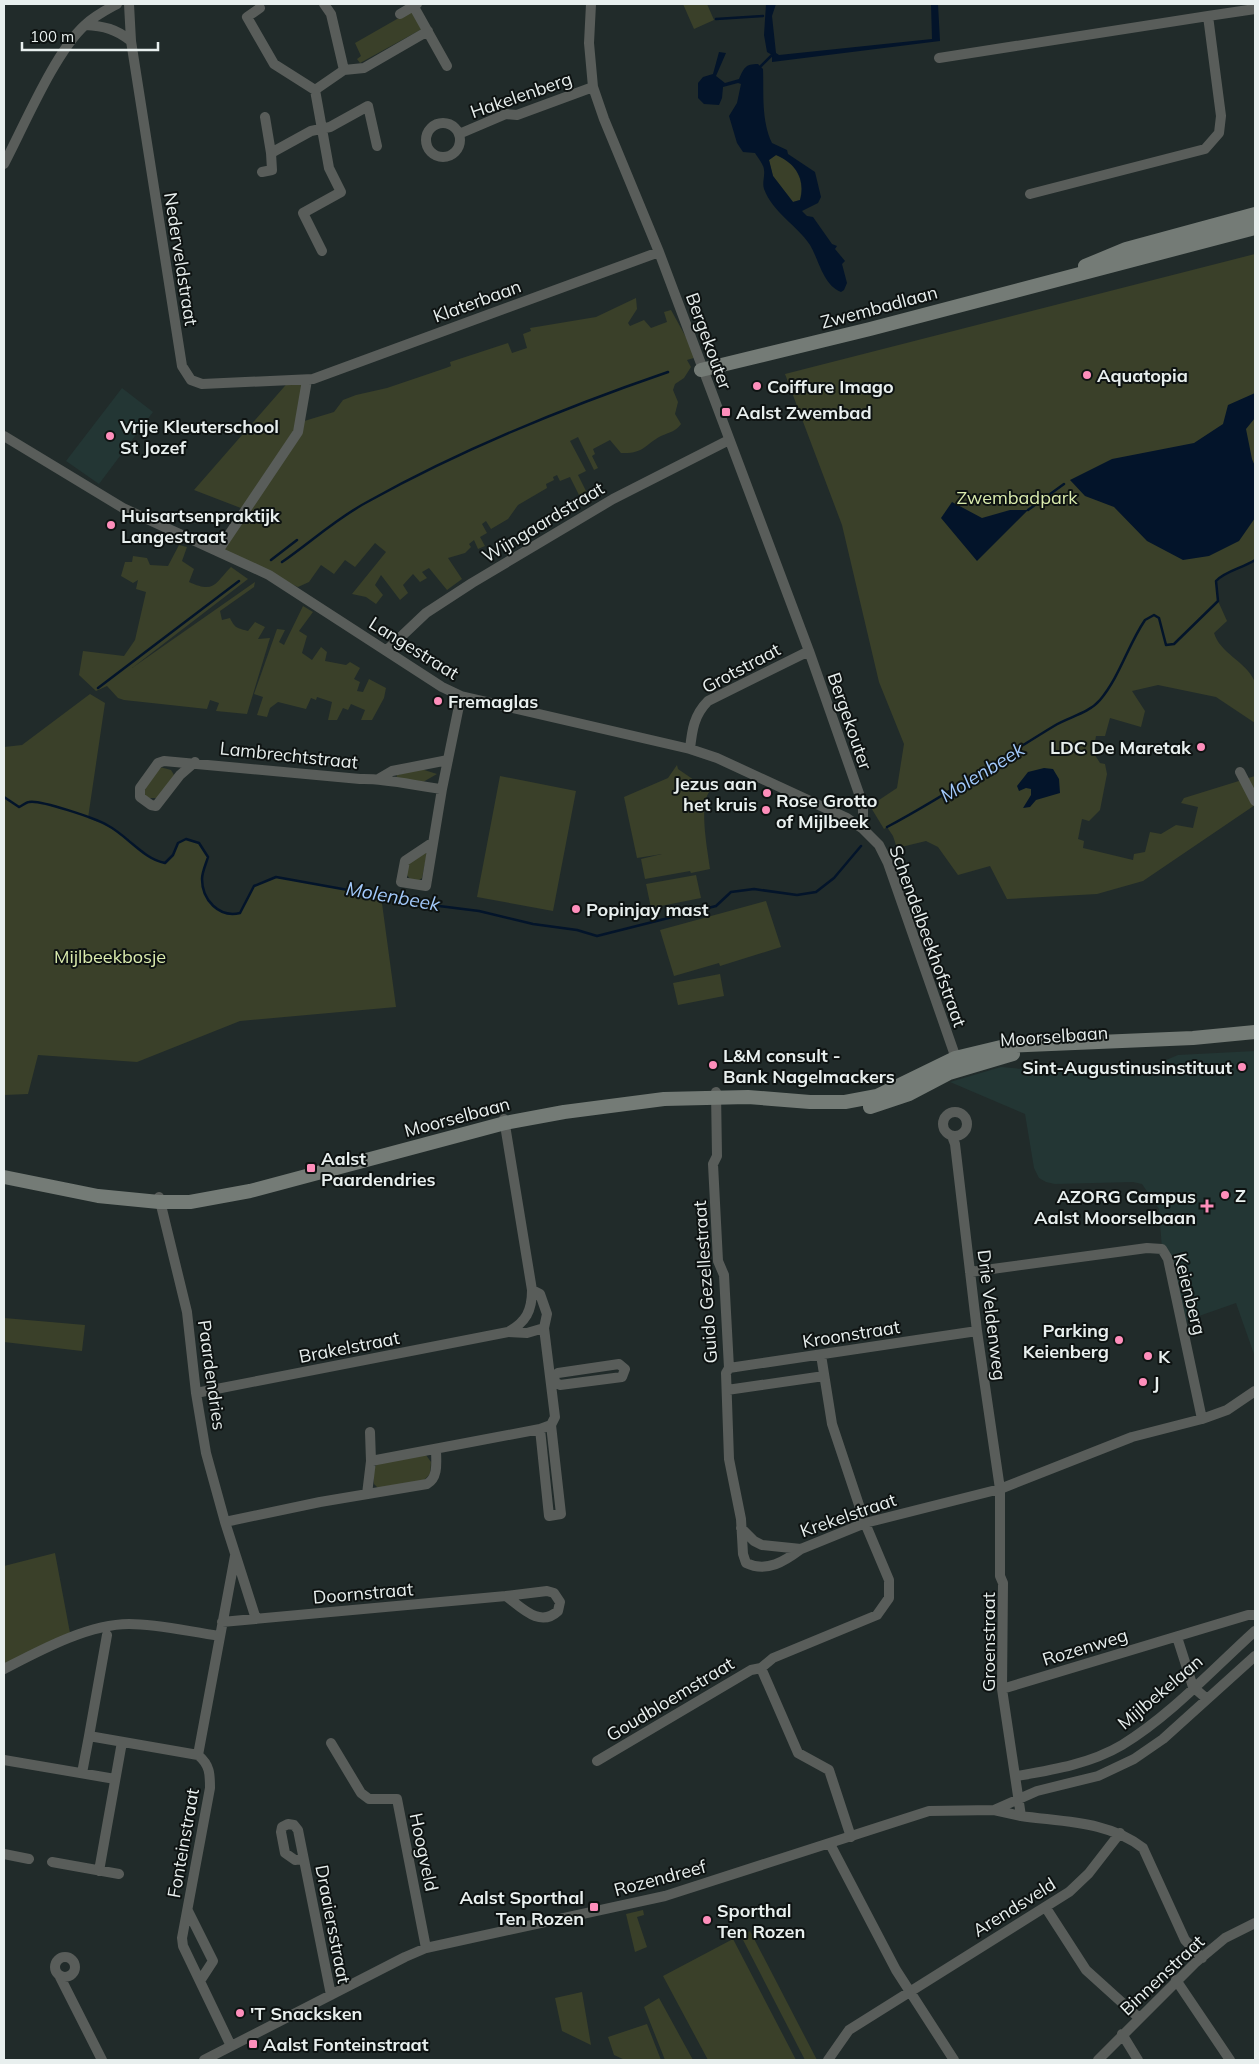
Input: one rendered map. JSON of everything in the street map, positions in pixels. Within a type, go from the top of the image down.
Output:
[{"type":"main road","name":"Zwembadlaan","points":[[1064,276],[1126,249],[1255,214]]},
{"type":"main road","points":[[1155,255],[1153,247],[1206,232],[1210,226]]},
{"type":"main road","name":"Zwembadlaan","points":[[699,363],[861,331],[1064,276],[1155,255],[1255,228]]},
{"type":"main road","name":"Moorselbaan","points":[[4,1178],[98,1196],[190,1202],[220,1198],[504,1121],[627,1102],[716,1095],[747,1100],[816,1102],[863,1099],[877,1096],[1005,1046],[1192,1038],[1255,1032]]},
{"type":"main road","name":"Moorselbaan","points":[[958,1064],[1006,1054],[1122,1050],[1255,1041]]},
{"type":"street","points":[[4,164],[64,52],[85,25],[117,4]]},
{"type":"street","name":"Nederveldstraat","points":[[129,4],[131,42],[182,366],[191,380],[202,384],[290,379]]},
{"type":"street","points":[[324,4],[331,14],[344,70]]},
{"type":"street","name":"Bergekouter","points":[[592,4],[589,43],[594,87],[604,119],[659,252],[808,651],[863,805],[863,829]]},
{"type":"street","points":[[400,14],[416,5],[447,66]]},
{"type":"street","points":[[260,8],[247,17],[274,64],[315,90],[328,168],[341,192],[303,213],[322,251]]},
{"type":"street","points":[[939,58],[1255,9]]},
{"type":"street","points":[[1030,194],[1205,149],[1219,133],[1221,116],[1208,16]]},
{"type":"street","points":[[85,25],[106,26],[119,32],[131,42]]},
{"type":"street","points":[[315,90],[344,70],[364,68],[428,31]]},
{"type":"street","name":"Hakelenberg","points":[[459,134],[506,114],[517,115],[594,87]]},
{"type":"street","points":[[271,153],[310,131],[323,129],[368,106],[376,146]]},
{"type":"street","points":[[262,172],[272,170],[265,117]]},
{"type":"street","name":"Klaterbaan","points":[[290,379],[306,380],[659,252]]},
{"type":"street","points":[[218,551],[298,432],[306,380]]},
{"type":"street","name":"Langestraat","points":[[4,436],[123,508],[269,575],[442,687],[461,696],[690,749],[717,758],[847,818],[863,829]]},
{"type":"street","name":"Wijngaardstraat","points":[[387,650],[426,613],[472,583],[612,499],[729,440]]},
{"type":"street","name":"Grotstraat","points":[[690,749],[692,730],[699,710],[708,701],[808,651]]},
{"type":"street","points":[[432,843],[461,696]]},
{"type":"street","name":"Lambrechtstraat","points":[[380,778],[392,772],[448,760]]},
{"type":"street","name":"Lambrechtstraat","points":[[195,762],[180,775],[156,806],[151,805],[140,797],[140,788],[158,763],[164,761],[195,762],[360,779],[380,778],[396,784],[442,789]]},
{"type":"street","points":[[1240,772],[1255,801]]},
{"type":"street","name":"Schendelbeekhofstraat","points":[[863,829],[879,845],[888,863],[958,1064]]},
{"type":"street","name":"Guido Gezellestraat","points":[[716,1095],[717,1156],[713,1164],[716,1232],[718,1262],[724,1275],[729,1368],[726,1373],[730,1459],[741,1528],[743,1554],[746,1563],[752,1566],[770,1567],[789,1558],[801,1549]]},
{"type":"street","name":"Brakelstraat","points":[[504,1121],[532,1290],[532,1301],[527,1317],[520,1325],[508,1332]]},
{"type":"street","name":"Drie Veldenweg","points":[[955,1139],[970,1272],[1000,1489]]},
{"type":"street","name":"Paardendries","points":[[159,1199],[187,1312],[196,1392],[206,1453],[235,1556],[256,1619]]},
{"type":"street","name":"Keienberg","points":[[970,1272],[1147,1248],[1162,1250],[1168,1259],[1202,1419]]},
{"type":"street","name":"Brakelstraat","points":[[196,1392],[508,1332],[528,1332],[544,1328],[547,1314],[545,1302],[540,1294],[532,1290]]},
{"type":"street","points":[[540,1429],[549,1516],[561,1514],[551,1425],[555,1417],[544,1328]]},
{"type":"street","name":"Kroonstraat","points":[[729,1368],[978,1331]]},
{"type":"street","name":"Goudbloemstraat","points":[[597,1761],[751,1670],[761,1668],[773,1658],[877,1615],[889,1598],[890,1580],[865,1523],[832,1424],[820,1355]]},
{"type":"street","points":[[619,1364],[626,1369],[622,1377],[560,1385],[551,1380],[558,1373],[619,1364]]},
{"type":"street","points":[[727,1390],[824,1376]]},
{"type":"street","points":[[1000,1489],[1132,1437],[1202,1419],[1227,1410],[1255,1391]]},
{"type":"street","points":[[371,1461],[540,1429],[551,1425]]},
{"type":"street","points":[[367,1494],[371,1461],[370,1432]]},
{"type":"street","points":[[225,1522],[427,1484],[433,1480],[436,1448]]},
{"type":"street","name":"Krekelstraat","points":[[741,1528],[754,1541],[762,1545],[782,1549],[801,1549],[865,1523],[1000,1489]]},
{"type":"street","name":"Groenstraat","points":[[1000,1489],[1000,1576],[1004,1583],[1002,1689],[1017,1776],[1021,1816]]},
{"type":"street","name":"Paardendries","points":[[220,1636],[235,1556]]},
{"type":"street","name":"Doornstraat","points":[[222,1622],[547,1591],[554,1593],[560,1602],[558,1611],[551,1617],[535,1617],[506,1596]]},
{"type":"street","name":"Rozenweg","points":[[1002,1689],[1248,1615],[1255,1615]]},
{"type":"street","points":[[4,1669],[43,1649],[101,1627],[128,1624],[220,1636],[198,1755],[89,1736]]},
{"type":"street","name":"Mijlbekelaan","points":[[1017,1776],[1084,1762],[1121,1745],[1155,1721],[1255,1631]]},
{"type":"street","points":[[82,1773],[106,1635]]},
{"type":"street","points":[[1177,1637],[1193,1687],[1206,1699]]},
{"type":"street","name":"Mijlbekelaan","points":[[1020,1797],[1098,1776],[1134,1759],[1163,1739],[1255,1656]]},
{"type":"street","name":"Goudbloemstraat","points":[[761,1668],[798,1753],[829,1770],[851,1836]]},
{"type":"street","points":[[99,1871],[122,1742]]},
{"type":"street","name":"Hoogveld","points":[[331,1742],[361,1793],[369,1798],[397,1799],[426,1948]]},
{"type":"street","name":"Fonteinstraat","points":[[198,1755],[206,1762],[210,1770],[210,1788],[182,1946],[231,2046]]},
{"type":"street","points":[[4,1760],[115,1779]]},
{"type":"street","name":"Rozendreef","points":[[994,1810],[1020,1797]]},
{"type":"street","name":"Rozendreef","points":[[204,2060],[426,1948],[666,1896],[930,1812],[994,1810],[1021,1816]]},
{"type":"street","points":[[1021,1816],[1107,1828],[1120,1833],[1143,1848],[1185,1940],[1202,1958]]},
{"type":"street","name":"Arendsveld","points":[[828,2060],[849,2030],[1046,1908],[1080,1883],[1120,1833]]},
{"type":"street","points":[[830,1844],[896,1970],[954,2060]]},
{"type":"street","points":[[4,1854],[29,1858]]},
{"type":"street","name":"Draaiersstraat","points":[[303,1859],[330,1995]]},
{"type":"street","points":[[52,1862],[119,1874]]},
{"type":"street","points":[[1046,1908],[1086,1970],[1138,2018]]},
{"type":"street","name":"Fonteinstraat","points":[[188,1911],[213,1961],[200,1981]]},
{"type":"street","name":"Binnenstraat","points":[[1098,2060],[1176,1980],[1225,1938],[1255,1923]]},
{"type":"street","points":[[60,1977],[102,2060]]},
{"type":"street","points":[[1176,1980],[1230,2060]]},
{"type":"street","points":[[1122,2034],[1138,2060]]},
{"type":"shaded area","name":"Vrije Kleuterschool St Jozef","points":[[122,388],[153,412],[99,484],[66,461]]},
{"type":"shaded area","name":"AZORG Campus Aalst Moorselbaan","points":[[1255,1051],[1255,1357],[1236,1303],[1182,1322],[1162,1249],[1159,1209],[1142,1184],[1133,1182],[1055,1184],[1046,1182],[1039,1178],[1034,1168],[1025,1114],[950,1082],[1001,1067],[1022,1069],[1159,1063],[1178,1055]]},
{"type":"green space","points":[[683,4],[707,4],[714,20],[694,29]]},
{"type":"green space","points":[[411,11],[422,29],[360,63],[357,59],[361,56],[355,43]]},
{"type":"green space","points":[[776,155],[794,167],[800,179],[800,200],[793,202],[773,176],[769,160]]},
{"type":"green space","name":"Zwembadpark","points":[[1255,254],[1255,560],[1216,581],[1218,601],[1227,621],[1214,633],[1227,652],[1245,667],[1254,680],[1256,694],[1255,723],[1216,697],[1158,685],[1132,691],[1145,711],[1141,727],[1110,718],[1105,736],[1096,736],[1093,752],[1100,763],[1105,764],[1107,774],[1100,810],[1089,821],[1082,819],[1078,839],[1084,841],[1083,848],[1133,860],[1134,854],[1145,852],[1150,832],[1161,834],[1176,825],[1193,828],[1198,807],[1181,803],[1184,798],[1255,776],[1255,805],[1143,881],[1097,894],[1007,899],[990,866],[958,875],[938,847],[926,841],[897,848],[893,836],[887,827],[884,829],[870,806],[897,788],[904,744],[879,682],[842,525],[785,374]]},
{"type":"green space","points":[[636,298],[637,309],[628,323],[630,326],[644,320],[651,328],[667,322],[664,312],[671,310],[697,357],[687,360],[691,367],[684,378],[675,384],[673,390],[678,402],[675,414],[681,424],[679,427],[635,452],[621,453],[610,440],[593,449],[595,454],[592,456],[598,468],[594,470],[578,437],[570,441],[586,471],[578,475],[587,493],[580,497],[570,477],[560,481],[557,475],[553,477],[554,480],[546,484],[547,488],[518,505],[508,519],[491,529],[486,521],[482,524],[487,533],[480,537],[485,546],[478,549],[474,540],[469,544],[471,547],[465,553],[448,558],[462,579],[447,590],[429,568],[422,572],[427,578],[420,582],[413,574],[403,585],[408,593],[400,600],[381,575],[375,585],[383,595],[376,604],[366,597],[352,594],[386,552],[375,543],[355,567],[345,560],[334,574],[321,565],[309,582],[298,587],[218,551],[246,510],[194,490],[291,379],[307,380],[301,422],[334,412],[343,400],[356,395],[387,388],[446,368],[451,366],[450,362],[508,343],[512,353],[527,348],[523,334],[531,331],[530,328],[596,317]]},
{"type":"green space","points":[[179,545],[187,547],[182,561],[194,569],[189,582],[209,587],[218,582],[231,567],[248,579],[132,668],[255,582],[254,587],[220,611],[222,620],[230,618],[235,626],[239,628],[248,631],[255,622],[265,627],[258,639],[270,638],[247,714],[216,711],[219,703],[210,700],[207,709],[124,700],[118,698],[107,686],[96,691],[79,675],[83,651],[124,656],[135,640],[146,592],[136,589],[138,580],[133,583],[121,576],[125,562],[132,562],[133,556],[147,558],[150,565],[168,566]]},
{"type":"green space","points":[[303,606],[313,612],[299,631],[307,636],[302,653],[312,660],[321,647],[327,652],[325,661],[346,665],[350,662],[360,668],[354,679],[360,682],[357,691],[363,692],[369,679],[386,688],[384,698],[372,720],[361,720],[365,710],[351,704],[348,710],[343,708],[337,720],[328,720],[332,702],[317,697],[316,700],[311,698],[306,709],[278,702],[270,708],[267,717],[257,715],[263,697],[254,694],[277,629],[285,630],[279,642],[284,645]]},
{"type":"green space","name":"Mijlbeekbosje","points":[[90,694],[105,703],[88,818],[120,833],[150,857],[160,862],[166,863],[173,855],[178,843],[186,839],[199,843],[208,857],[202,876],[205,894],[213,906],[225,913],[240,913],[254,886],[276,877],[381,896],[396,1007],[240,1021],[137,1062],[38,1055],[28,1094],[4,1095],[4,747],[22,745]]},
{"type":"green space","points":[[677,765],[678,769],[710,791],[706,797],[704,817],[710,869],[645,879],[641,859],[662,854],[637,858],[624,797],[668,778]]},
{"type":"green space","points":[[160,767],[171,770],[174,775],[158,798],[147,798],[144,794],[146,786]]},
{"type":"green space","points":[[421,769],[437,774],[423,782],[396,779],[397,775]]},
{"type":"green space","points":[[500,776],[576,791],[553,911],[477,897]]},
{"type":"green space","points":[[428,849],[422,878],[418,881],[410,879],[406,874],[408,864]]},
{"type":"green space","points":[[696,875],[701,898],[651,908],[646,884]]},
{"type":"green space","points":[[766,901],[781,947],[720,966],[719,963],[674,976],[660,930]]},
{"type":"green space","points":[[720,974],[724,996],[678,1005],[673,983]]},
{"type":"green space","points":[[4,1318],[85,1325],[82,1351],[4,1342]]},
{"type":"green space","points":[[426,1455],[431,1462],[430,1474],[424,1480],[378,1488],[374,1484],[373,1470],[377,1464]]},
{"type":"green space","points":[[55,1553],[70,1633],[4,1665],[4,1566]]},
{"type":"green space","points":[[643,1910],[644,1915],[637,1917],[647,1947],[635,1952],[626,1914]]},
{"type":"green space","points":[[750,1931],[817,2060],[805,2060],[741,1936]]},
{"type":"green space","points":[[733,1939],[796,2060],[708,2060],[663,1976]]},
{"type":"green space","points":[[582,1992],[591,2045],[562,2031],[555,1998]]},
{"type":"green space","points":[[659,1998],[693,2060],[665,2060],[644,2007]]},
{"type":"green space","points":[[647,2024],[661,2060],[625,2060],[614,2055],[608,2037]]},
{"type":"water","points":[[766,4],[776,4],[772,16],[776,53],[779,55],[932,39],[931,4],[938,4],[940,41],[772,62],[772,55],[767,52],[764,35]]},
{"type":"water","points":[[719,52],[726,53],[716,76],[725,83],[739,79],[744,69],[750,65],[758,64],[763,69],[764,106],[768,134],[772,143],[787,150],[788,154],[815,172],[821,197],[818,203],[802,211],[807,216],[813,217],[832,244],[837,246],[835,249],[845,261],[842,264],[847,283],[841,292],[830,284],[822,272],[805,238],[779,212],[768,197],[763,187],[764,168],[755,153],[743,152],[737,143],[729,116],[737,103],[741,84],[723,87],[719,105],[704,104],[698,98],[698,83],[703,77],[713,74]],"holes":[[[776,155],[783,158],[798,173],[802,186],[800,200],[793,202],[773,176],[769,160]]]},
{"type":"water","points":[[1255,393],[1255,418],[1246,429],[1255,466],[1255,518],[1239,541],[1209,556],[1183,560],[1147,541],[1114,507],[1085,496],[1070,480],[1112,459],[1194,443],[1223,424],[1228,405]]},
{"type":"water","points":[[952,502],[982,518],[1010,510],[1028,510],[977,561],[941,518]]},
{"type":"water","points":[[1044,768],[1053,769],[1059,779],[1060,793],[1036,800],[1030,807],[1023,808],[1031,795],[1031,789],[1026,788],[1019,791],[1017,786],[1028,772]]},
{"type":"waterway","points":[[716,19],[763,16]]},
{"type":"waterway","points":[[761,66],[772,55]]},
{"type":"waterway","points":[[282,562],[358,507],[441,463],[554,414],[668,372]]},
{"type":"waterway","points":[[1028,510],[1064,484]]},
{"type":"waterway","points":[[271,560],[297,540]]},
{"type":"waterway","name":"Molenbeek","points":[[887,827],[950,791],[1054,726],[1090,709],[1107,691],[1145,620],[1154,615],[1159,618],[1166,645],[1174,644],[1218,601],[1216,581],[1255,560]]},
{"type":"waterway","points":[[98,688],[239,581]]},
{"type":"waterway","name":"Molenbeek","points":[[4,797],[19,807],[29,802],[44,803],[101,822],[115,830],[150,857],[165,863],[173,855],[178,843],[186,839],[199,843],[208,857],[202,876],[205,894],[213,906],[225,913],[240,913],[254,886],[276,877],[431,905],[479,911],[533,924],[577,930],[597,936],[716,906],[731,892],[754,889],[797,895],[816,892],[834,878],[861,846]]},
{"type":"place","name":"Aquatopia","points":[[1087,375]]},
{"type":"place","name":"Coiffure Imago","points":[[757,386]]},
{"type":"place","name":"Aalst Zwembad","points":[[726,412]]},
{"type":"place","name":"Vrije Kleuterschool St Jozef","points":[[110,436]]},
{"type":"place","name":"Huisartsenpraktijk Langestraat","points":[[111,525]]},
{"type":"place","name":"Fremaglas","points":[[438,701]]},
{"type":"place","name":"LDC De Maretak","points":[[1201,747]]},
{"type":"place","name":"Jezus aan het kruis","points":[[767,793]]},
{"type":"place","name":"Rose Grotto of Mijlbeek","points":[[766,810]]},
{"type":"place","name":"Popinjay mast","points":[[576,909]]},
{"type":"place","name":"L&M consult - Bank Nagelmackers","points":[[713,1065]]},
{"type":"place","name":"Sint-Augustinusinstituut","points":[[1242,1067]]},
{"type":"place","name":"Aalst Paardendries","points":[[311,1168]]},
{"type":"place","name":"Z","points":[[1225,1195]]},
{"type":"place","name":"AZORG Campus Aalst Moorselbaan","points":[[1207,1206]]},
{"type":"place","name":"Parking Keienberg","points":[[1119,1340]]},
{"type":"place","name":"K","points":[[1148,1356]]},
{"type":"place","name":"J","points":[[1143,1382]]},
{"type":"place","name":"Aalst Sporthal Ten Rozen","points":[[594,1907]]},
{"type":"place","name":"Sporthal Ten Rozen","points":[[707,1920]]},
{"type":"place","name":"'T Snacksken","points":[[240,2013]]},
{"type":"place","name":"Aalst Fonteinstraat","points":[[253,2044]]}]
